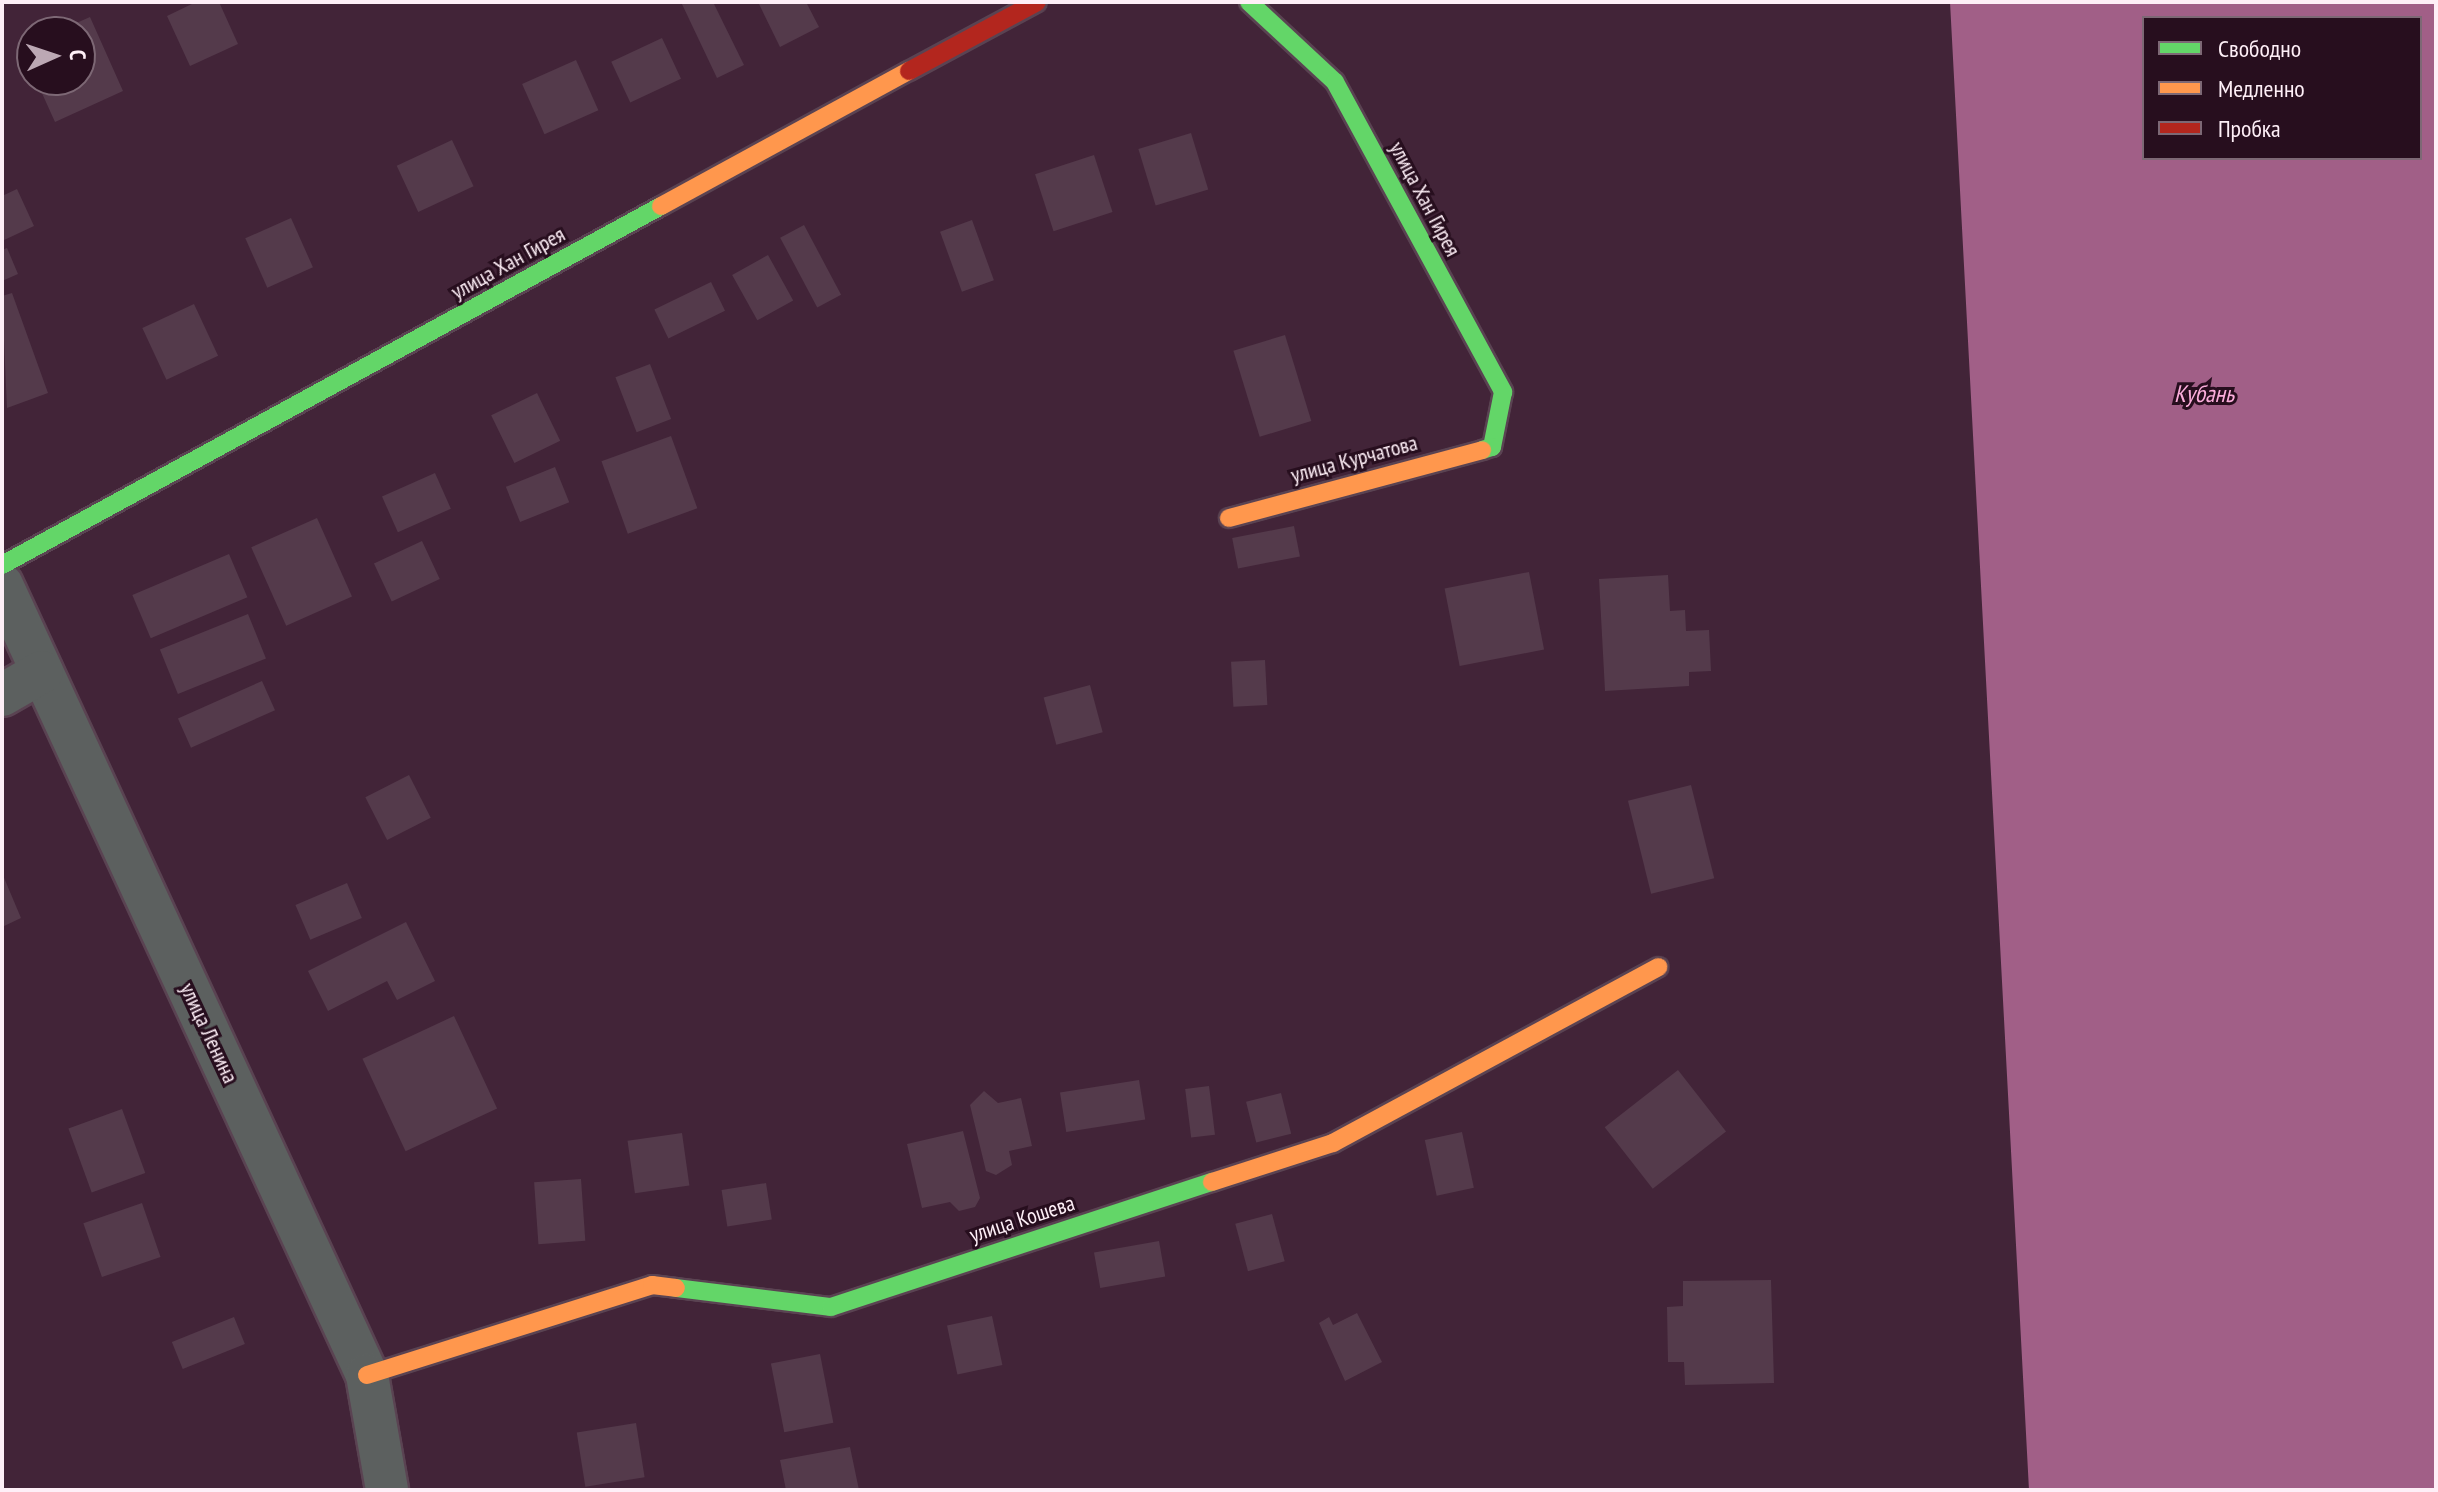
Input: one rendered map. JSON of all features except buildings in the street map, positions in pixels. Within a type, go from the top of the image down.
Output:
[{"type":"street","name":"улица Хан Гирея","points":[[2,565],[1037,2]]},
{"type":"street","name":"улица Хан Гирея","points":[[1249,2],[1335,82],[1503,392],[1492,447]]},
{"type":"street","name":"улица Курчатова","points":[[1229,518],[1492,447]]},
{"type":"street","name":"улица Ленина","points":[[2,585],[367,1375],[387,1490]]},
{"type":"street","points":[[2,695],[42,672]]},
{"type":"street","name":"улица Кошева","points":[[367,1375],[652,1285],[831,1307],[1333,1143],[1658,967]]},
{"type":"water","name":"Кубань","points":[[1950,2],[2436,2],[2436,1490],[2029,1490]]},
{"type":"traffic: fast","points":[[1249,2],[1335,82],[1503,392],[1492,447],[1482,450]]},
{"type":"traffic: fast","points":[[2,565],[661,206]]},
{"type":"traffic: fast","points":[[676,1288],[831,1307],[1212,1182]]},
{"type":"traffic: slow","points":[[661,206],[909,71]]},
{"type":"traffic: slow","points":[[1229,518],[1482,450]]},
{"type":"traffic: slow","points":[[1212,1182],[1333,1143],[1658,967]]},
{"type":"traffic: slow","points":[[367,1375],[652,1285],[676,1288]]},
{"type":"traffic: jam","points":[[909,71],[1037,2]]}]
